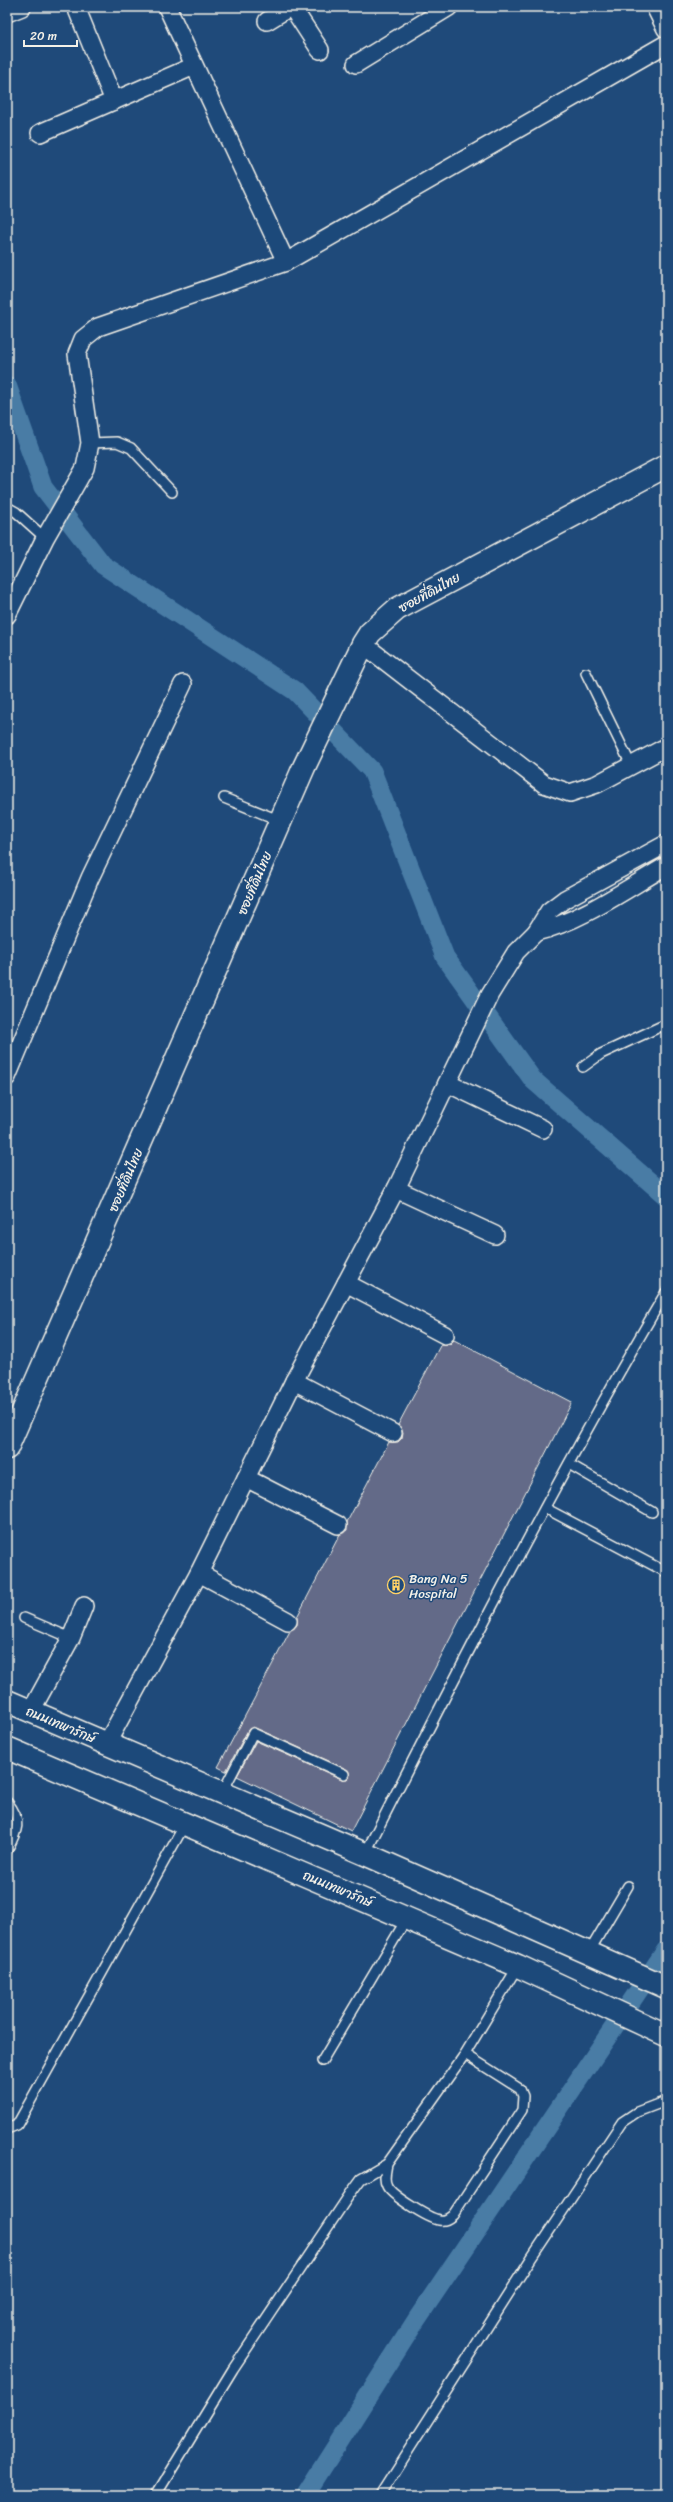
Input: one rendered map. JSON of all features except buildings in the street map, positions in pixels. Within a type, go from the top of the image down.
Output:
[{"type":"main road","name":"ซอยที่ดินไทย","points":[[7,1448],[281,821],[362,644],[370,633],[397,609],[666,466]]},
{"type":"main road","name":"ถนนเทพารักษ์","points":[[7,1701],[365,1854],[666,1987]]},
{"type":"main road","name":"ถนนเทพารักษ์","points":[[7,1748],[186,1823],[518,1966],[666,2035]]},
{"type":"street","points":[[7,13],[22,7]]},
{"type":"street","points":[[76,7],[114,101]]},
{"type":"street","points":[[167,7],[286,262]]},
{"type":"street","points":[[267,21],[291,7],[320,50]]},
{"type":"street","points":[[356,64],[448,7]]},
{"type":"street","points":[[655,7],[666,29]]},
{"type":"street","points":[[7,615],[46,537],[85,468],[90,443],[77,354],[83,339],[98,327],[286,262],[666,44]]},
{"type":"street","points":[[40,133],[194,66]]},
{"type":"street","points":[[362,644],[544,784],[570,793],[597,784],[666,747]]},
{"type":"street","points":[[7,1076],[90,878],[184,684]]},
{"type":"street","points":[[107,1743],[199,1573],[294,1382],[396,1189],[490,994],[516,952],[536,932],[549,911],[565,899],[666,844]]},
{"type":"street","points":[[536,932],[549,929],[577,916],[666,866]]},
{"type":"street","points":[[447,1084],[543,1129]]},
{"type":"street","points":[[396,1189],[496,1235]]},
{"type":"street","points":[[346,1283],[445,1335]]},
{"type":"street","points":[[294,1382],[393,1433]]},
{"type":"street","points":[[246,1478],[338,1525]]},
{"type":"street","points":[[199,1573],[288,1621]]},
{"type":"street","points":[[31,1711],[71,1638],[84,1606]]},
{"type":"lane","points":[[90,443],[117,442],[131,448],[172,492]]},
{"type":"lane","points":[[7,507],[16,512],[46,537]]},
{"type":"lane","points":[[586,673],[631,765]]},
{"type":"lane","points":[[224,798],[281,821]]},
{"type":"lane","points":[[583,1067],[601,1054],[666,1024]]},
{"type":"lane","points":[[365,1854],[482,1624],[625,1361],[666,1292]]},
{"type":"lane","points":[[569,1464],[652,1512]]},
{"type":"lane","points":[[545,1508],[666,1572]]},
{"type":"lane","points":[[24,1618],[71,1638]]},
{"type":"lane","points":[[222,1794],[253,1733],[344,1774]]},
{"type":"lane","points":[[7,1802],[16,1816],[17,1827],[17,1833],[7,1850]]},
{"type":"lane","points":[[7,2129],[16,2126],[186,1823]]},
{"type":"lane","points":[[589,1952],[628,1886]]},
{"type":"lane","points":[[322,2061],[407,1918]]},
{"type":"lane","points":[[156,2495],[233,2369],[350,2194],[361,2179],[387,2164],[465,2054],[518,1966]]},
{"type":"lane","points":[[387,2164],[385,2178],[390,2190],[430,2217],[440,2221],[447,2220],[453,2215],[522,2110],[523,2096],[520,2090],[465,2054]]},
{"type":"lane","points":[[380,2495],[532,2257],[622,2122],[637,2112],[666,2101]]},
{"type":"waterway","points":[[7,385],[43,487],[103,565],[295,691],[372,771],[445,957],[533,1080],[666,1196]]},
{"type":"waterway","points":[[305,2495],[417,2319],[666,1950]]},
{"type":"place","name":"Bang Na 5 Hospital","points":[[396,1585]]}]
